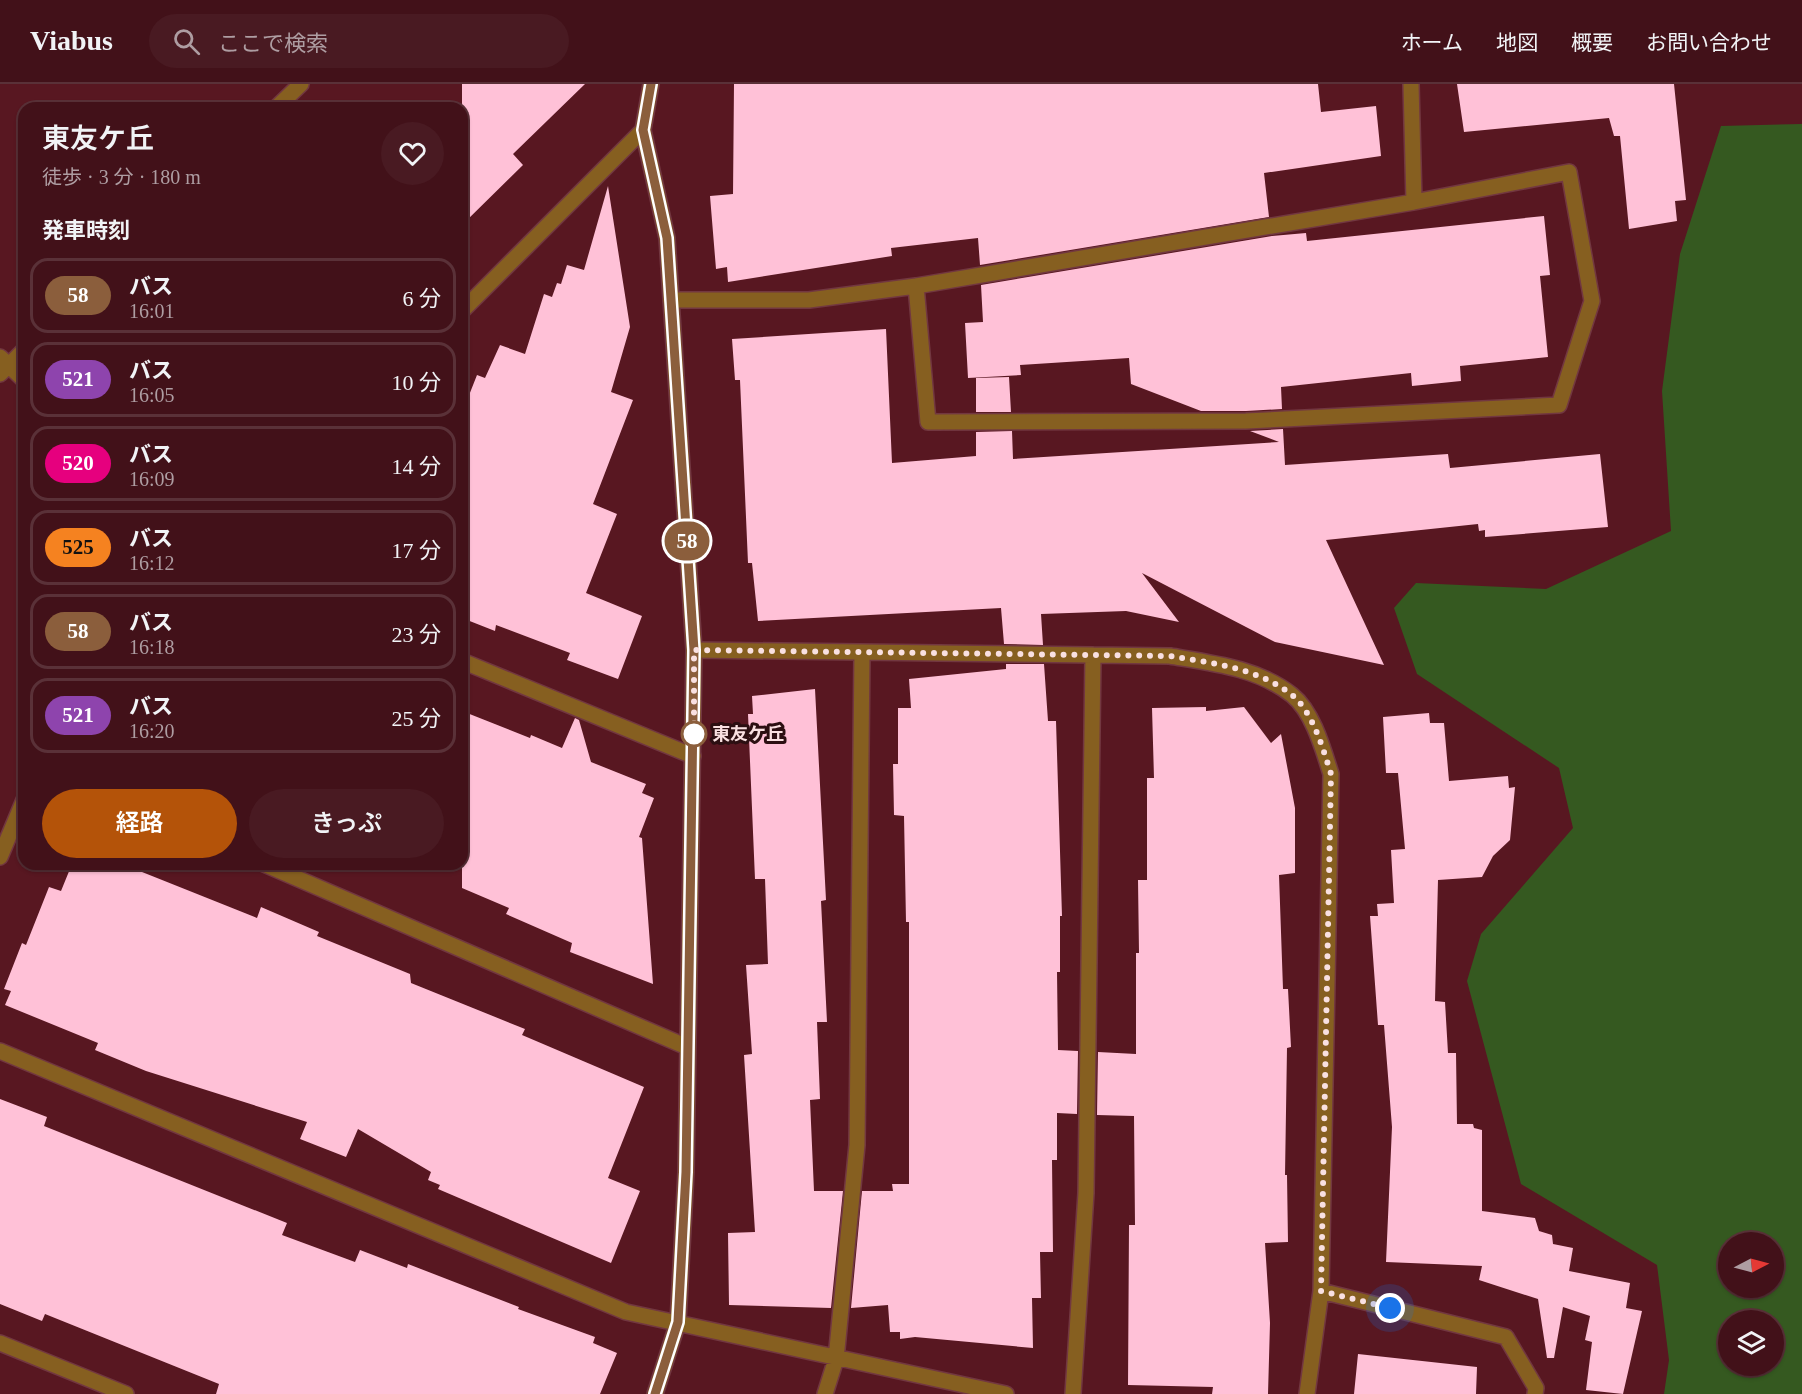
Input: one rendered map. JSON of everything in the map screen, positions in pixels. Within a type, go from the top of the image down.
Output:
[{"type":"street","points":[[282,102],[301,84]]},
{"type":"street","points":[[651,84],[643,130],[667,238],[694,650],[686,1172],[678,1322],[655,1394]]},
{"type":"street","points":[[1411,84],[1414,202]]},
{"type":"street","points":[[468,305],[643,130]]},
{"type":"street","points":[[670,300],[809,300],[916,286],[1414,202],[1569,172],[1592,302],[1559,405],[1246,421],[928,422],[916,286]]},
{"type":"street","points":[[18,354],[3,365],[18,376]]},
{"type":"street","points":[[694,650],[1170,656],[1233,667],[1263,679],[1294,696],[1317,732],[1331,774],[1321,1291],[1307,1394]]},
{"type":"street","points":[[825,1394],[836,1359],[857,1145],[862,653]]},
{"type":"street","points":[[1073,1394],[1086,1192],[1093,655]]},
{"type":"street","points":[[468,663],[693,756]]},
{"type":"street","points":[[0,857],[18,814]]},
{"type":"street","points":[[278,870],[687,1047]]},
{"type":"street","points":[[0,1051],[626,1312],[1006,1394]]},
{"type":"street","points":[[1321,1291],[1506,1337],[1536,1388],[1535,1394]]},
{"type":"street","points":[[0,1343],[126,1394]]},
{"type":"green space","points":[[1802,124],[1802,1394],[1664,1394],[1669,1360],[1657,1265],[1521,1184],[1467,981],[1481,934],[1573,828],[1559,768],[1417,674],[1394,608],[1416,583],[1546,589],[1671,531],[1662,391],[1680,254],[1721,126]]},
{"type":"building","points":[[462,84],[585,84],[513,154],[523,165],[468,219],[468,102],[462,102]]},
{"type":"building","points":[[734,84],[1318,84],[1321,112],[1376,106],[1381,156],[1264,173],[1269,217],[980,265],[978,238],[891,248],[892,256],[728,282],[727,267],[716,269],[710,196],[733,194]]},
{"type":"building","points":[[1457,84],[1674,84],[1686,200],[1675,201],[1677,221],[1629,229],[1620,136],[1614,136],[1609,118],[1464,132]]},
{"type":"building","points":[[608,186],[630,327],[611,392],[633,400],[593,504],[617,514],[586,593],[642,616],[618,679],[567,660],[570,653],[496,625],[495,631],[468,620],[468,398],[477,375],[485,378],[500,345],[525,354],[544,294],[552,297],[557,283],[561,284],[567,265],[584,270]]},
{"type":"building","points":[[1544,216],[1550,275],[1540,276],[1548,357],[1460,366],[1461,381],[1412,386],[1411,373],[1281,387],[1282,409],[1246,411],[1201,411],[1131,384],[1129,358],[1020,365],[1021,375],[968,378],[965,323],[983,322],[981,285],[1272,236],[1306,233],[1307,241]]},
{"type":"building","points":[[886,329],[892,463],[976,456],[976,432],[1012,431],[1013,459],[1279,442],[1250,431],[1283,429],[1285,465],[1448,454],[1450,468],[1600,454],[1608,527],[1485,537],[1485,530],[1479,531],[1478,524],[1326,540],[1384,665],[1275,642],[1142,573],[1179,622],[1126,611],[1041,614],[1043,645],[1004,644],[1001,608],[758,621],[752,563],[748,563],[740,380],[735,380],[732,339]]},
{"type":"building","points":[[1009,377],[1011,412],[976,412],[976,378]]},
{"type":"building","points":[[1006,664],[1044,664],[1048,721],[1056,721],[1062,916],[1060,916],[1060,972],[1057,972],[1058,1050],[1078,1051],[1077,1114],[1057,1113],[1057,1160],[1052,1160],[1053,1252],[1040,1252],[1041,1298],[1032,1298],[1033,1348],[915,1337],[900,1339],[900,1332],[890,1332],[888,1305],[851,1308],[862,1191],[893,1191],[892,1184],[909,1184],[909,922],[906,922],[904,816],[894,815],[893,764],[898,764],[898,708],[911,708],[909,679],[1006,669]]},
{"type":"building","points":[[815,689],[826,900],[821,901],[827,1022],[817,1022],[820,1099],[810,1100],[814,1191],[843,1191],[831,1308],[729,1305],[728,1233],[755,1232],[744,1055],[752,1054],[746,965],[768,964],[765,879],[755,879],[748,714],[753,714],[752,696]]},
{"type":"building","points":[[1206,707],[1206,711],[1244,707],[1271,743],[1281,734],[1295,808],[1295,873],[1279,875],[1283,989],[1288,989],[1291,1047],[1287,1048],[1285,1175],[1287,1175],[1288,1242],[1265,1243],[1270,1323],[1268,1394],[1212,1394],[1213,1387],[1128,1385],[1129,1225],[1135,1225],[1134,1116],[1097,1115],[1098,1052],[1136,1054],[1136,953],[1139,953],[1138,880],[1147,880],[1147,778],[1154,778],[1152,708]]},
{"type":"building","points":[[468,713],[562,748],[575,718],[579,720],[591,762],[646,784],[642,793],[654,798],[639,837],[642,838],[653,984],[570,952],[572,943],[506,914],[509,908],[462,888],[462,870],[468,870]]},
{"type":"building","points":[[1429,713],[1430,723],[1444,723],[1449,781],[1508,776],[1509,788],[1515,787],[1510,840],[1493,856],[1482,877],[1438,880],[1435,1001],[1445,1002],[1448,1053],[1456,1053],[1457,1124],[1473,1124],[1474,1128],[1482,1130],[1482,1211],[1535,1218],[1539,1231],[1552,1235],[1553,1244],[1573,1248],[1569,1271],[1630,1283],[1626,1308],[1642,1311],[1623,1394],[1586,1390],[1592,1342],[1585,1340],[1590,1316],[1563,1307],[1554,1358],[1547,1358],[1538,1299],[1479,1280],[1482,1266],[1386,1262],[1392,1127],[1384,1025],[1378,1025],[1370,916],[1378,916],[1377,904],[1394,903],[1391,850],[1405,849],[1398,773],[1386,773],[1383,717]]},
{"type":"building","points":[[70,870],[137,870],[257,918],[261,907],[319,932],[317,936],[410,974],[411,983],[525,1029],[522,1035],[644,1087],[608,1178],[640,1191],[611,1263],[438,1189],[440,1185],[428,1180],[431,1172],[358,1129],[346,1157],[300,1139],[307,1122],[146,1071],[95,1050],[98,1043],[5,1005],[11,991],[4,989],[22,943],[26,945],[49,887],[61,891]]},
{"type":"building","points":[[0,1099],[47,1117],[44,1126],[287,1223],[282,1235],[355,1262],[360,1250],[407,1268],[408,1264],[519,1307],[518,1309],[595,1337],[593,1343],[617,1353],[600,1394],[216,1394],[219,1384],[45,1314],[42,1321],[0,1304]]},
{"type":"building","points":[[1358,1354],[1477,1367],[1476,1394],[1354,1394]]},
{"type":"bus line","name":"58","points":[[651,84],[643,130],[667,238],[694,650],[686,1172],[678,1322],[655,1394]]},
{"type":"place","name":"東友ケ丘","points":[[694,734]]},
{"type":"route","points":[[694,734],[694,650],[1170,656],[1233,667],[1263,679],[1294,696],[1317,732],[1331,774],[1321,1291],[1390,1308]]}]
